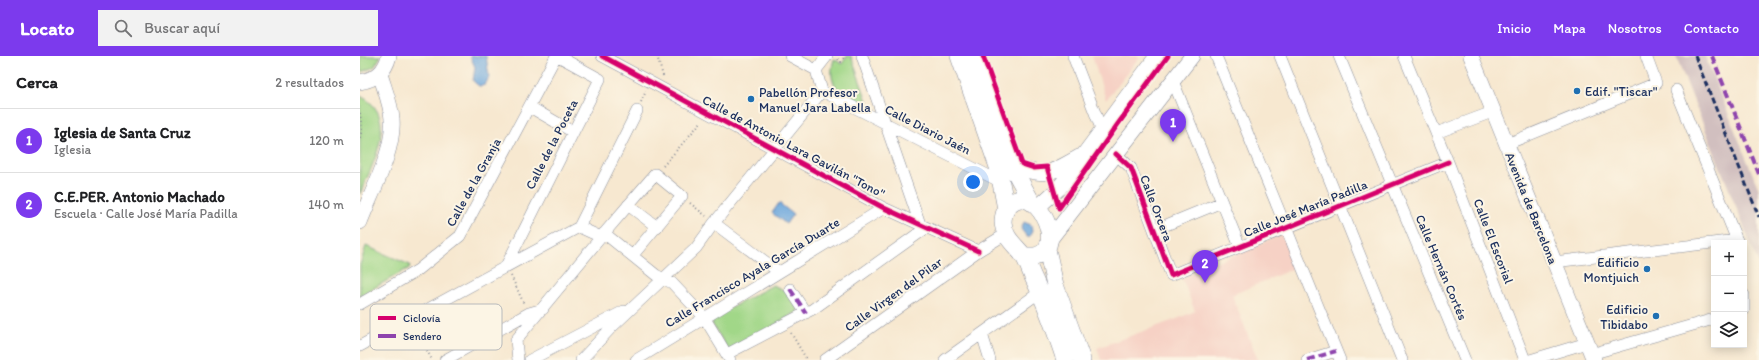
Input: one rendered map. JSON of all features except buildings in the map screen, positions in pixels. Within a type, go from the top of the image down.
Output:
[{"type":"main road","points":[[959,56],[998,167],[1006,209],[1003,221],[1006,234],[1011,244],[1023,256],[1040,292],[1065,360]]},
{"type":"main road","points":[[973,56],[1012,166],[1044,218],[1055,285],[1082,360]]},
{"type":"main road","points":[[1006,209],[1013,202],[1021,199],[1035,204]]},
{"type":"main road","points":[[1023,256],[1036,256],[1049,244]]},
{"type":"street","points":[[360,82],[370,80],[380,74],[386,66],[389,56]]},
{"type":"street","name":"Calle de la Granja","points":[[360,304],[418,270],[460,236],[557,56]]},
{"type":"street","name":"Calle de la Poceta","points":[[506,266],[600,79],[557,56]]},
{"type":"street","name":"Calle de Antonio Lara Gavilán \"Tono\"","points":[[602,56],[651,81],[884,208],[978,251]]},
{"type":"street","points":[[581,360],[636,304],[696,248],[714,223],[822,90],[816,70],[790,56]]},
{"type":"street","points":[[579,227],[603,235],[633,255],[663,280],[672,283],[704,317],[728,357],[806,313],[923,226],[884,122],[862,56]]},
{"type":"street","points":[[1073,56],[1102,131]]},
{"type":"street","points":[[1035,204],[1059,188],[1157,56]]},
{"type":"street","points":[[1049,244],[1192,56]]},
{"type":"street","points":[[1216,56],[1338,355],[1307,360]]},
{"type":"street","points":[[1280,56],[1402,360]]},
{"type":"street","name":"Calle Hernán Cortés","points":[[1339,56],[1465,360]]},
{"type":"street","name":"Calle El Escorial","points":[[1404,56],[1448,162],[1525,360]]},
{"type":"street","name":"Avenida de Barcelona","points":[[1472,56],[1590,352]]},
{"type":"street","points":[[1507,144],[1656,83],[1646,56]]},
{"type":"street","points":[[816,70],[827,57]]},
{"type":"street","points":[[360,222],[390,140],[392,119],[380,74]]},
{"type":"street","points":[[1173,81],[1240,246]]},
{"type":"street","name":"Calle Diario Jaén","points":[[822,90],[1000,182]]},
{"type":"street","points":[[1676,90],[1737,240]]},
{"type":"street","points":[[530,107],[573,132]]},
{"type":"street","points":[[438,304],[579,227],[637,111]]},
{"type":"street","points":[[1436,133],[1494,111]]},
{"type":"street","points":[[1012,166],[1038,174],[1052,172],[1084,154]]},
{"type":"street","name":"Calle Orcera","points":[[1116,154],[1131,168],[1170,275]]},
{"type":"street","name":"Calle José María Padilla","points":[[1170,275],[1286,226],[1448,162]]},
{"type":"street","points":[[518,360],[516,340],[544,309],[603,235],[655,174],[682,196],[633,255]]},
{"type":"street","points":[[1154,230],[1222,202]]},
{"type":"street","points":[[628,205],[656,227]]},
{"type":"street","name":"Calle Francisco Ayala García Duarte","points":[[636,360],[884,208]]},
{"type":"street","points":[[714,223],[779,272]]},
{"type":"street","name":"Calle Virgen del Pilar","points":[[825,360],[978,251],[1006,234]]},
{"type":"street","points":[[1554,262],[1711,245]]},
{"type":"street","points":[[790,289],[806,313]]},
{"type":"street","points":[[945,360],[1040,292]]},
{"type":"street","points":[[530,360],[636,304]]},
{"type":"street","points":[[502,328],[529,313],[544,309]]},
{"type":"street","points":[[1530,360],[1590,352],[1711,320]]},
{"type":"street","points":[[982,334],[990,360]]},
{"type":"street","points":[[360,346],[370,341]]},
{"type":"street","points":[[444,360],[462,350]]},
{"type":"path","points":[[657,56],[665,82],[662,87]]},
{"type":"path","points":[[827,57],[841,62],[845,56]]},
{"type":"path","points":[[637,111],[651,81]]},
{"type":"path","points":[[360,113],[362,128],[360,139]]},
{"type":"path","points":[[655,174],[709,113]]},
{"type":"path","points":[[682,196],[714,223]]},
{"type":"path","points":[[506,266],[529,313]]},
{"type":"path","points":[[785,324],[807,360]]},
{"type":"path","points":[[427,350],[432,360]]},
{"type":"shaded area","points":[[1092,56],[1140,56],[1106,100]]},
{"type":"shaded area","points":[[1676,56],[1705,56],[1759,190],[1759,265]]},
{"type":"shaded area","points":[[1282,234],[1297,267],[1232,295],[1258,360],[1101,360],[1097,348],[1195,311],[1182,278]]},
{"type":"green space","points":[[360,56],[381,56],[374,67],[361,72]]},
{"type":"green space","points":[[847,56],[851,56],[868,104],[867,105],[844,93],[834,84],[832,69],[834,59],[842,64]]},
{"type":"green space","points":[[360,96],[372,104],[379,115],[381,128],[380,141],[376,155],[360,194]]},
{"type":"green space","points":[[366,246],[410,265],[409,268],[360,296],[360,265]]},
{"type":"green space","points":[[773,285],[788,292],[799,311],[729,351],[712,324],[714,317]]},
{"type":"water","points":[[470,56],[486,56],[489,77],[485,85],[479,86],[473,81],[475,67]]},
{"type":"water","points":[[779,203],[793,214],[786,224],[772,213]]},
{"type":"water","points":[[1024,222],[1031,225],[1032,230],[1030,236],[1027,237],[1021,229]]},
{"type":"railway","points":[[1695,56],[1759,217]]},
{"type":"marked path","points":[[1712,56],[1759,174]]},
{"type":"marked path","points":[[790,289],[806,313]]},
{"type":"marked path","points":[[1307,360],[1336,351]]},
{"type":"cycle path","points":[[602,56],[884,208],[978,251]]},
{"type":"cycle path","points":[[983,56],[1022,164],[1034,168],[1047,167],[1059,208],[1168,56]]},
{"type":"cycle path","points":[[1116,154],[1131,168],[1171,275],[1448,162]]},
{"type":"place","name":"Edif. \"Tiscar\"","points":[[1577,91]]},
{"type":"place","name":"Pabellón Profesor Manuel Jara Labella","points":[[751,99]]},
{"type":"place","name":"Iglesia de Santa Cruz","points":[[1173,142]]},
{"type":"place","name":"Edificio Montjuich","points":[[1647,269]]},
{"type":"place","name":"C.E.PER. Antonio Machado","points":[[1205,283]]},
{"type":"place","name":"Edificio Tibidabo","points":[[1656,316]]}]
